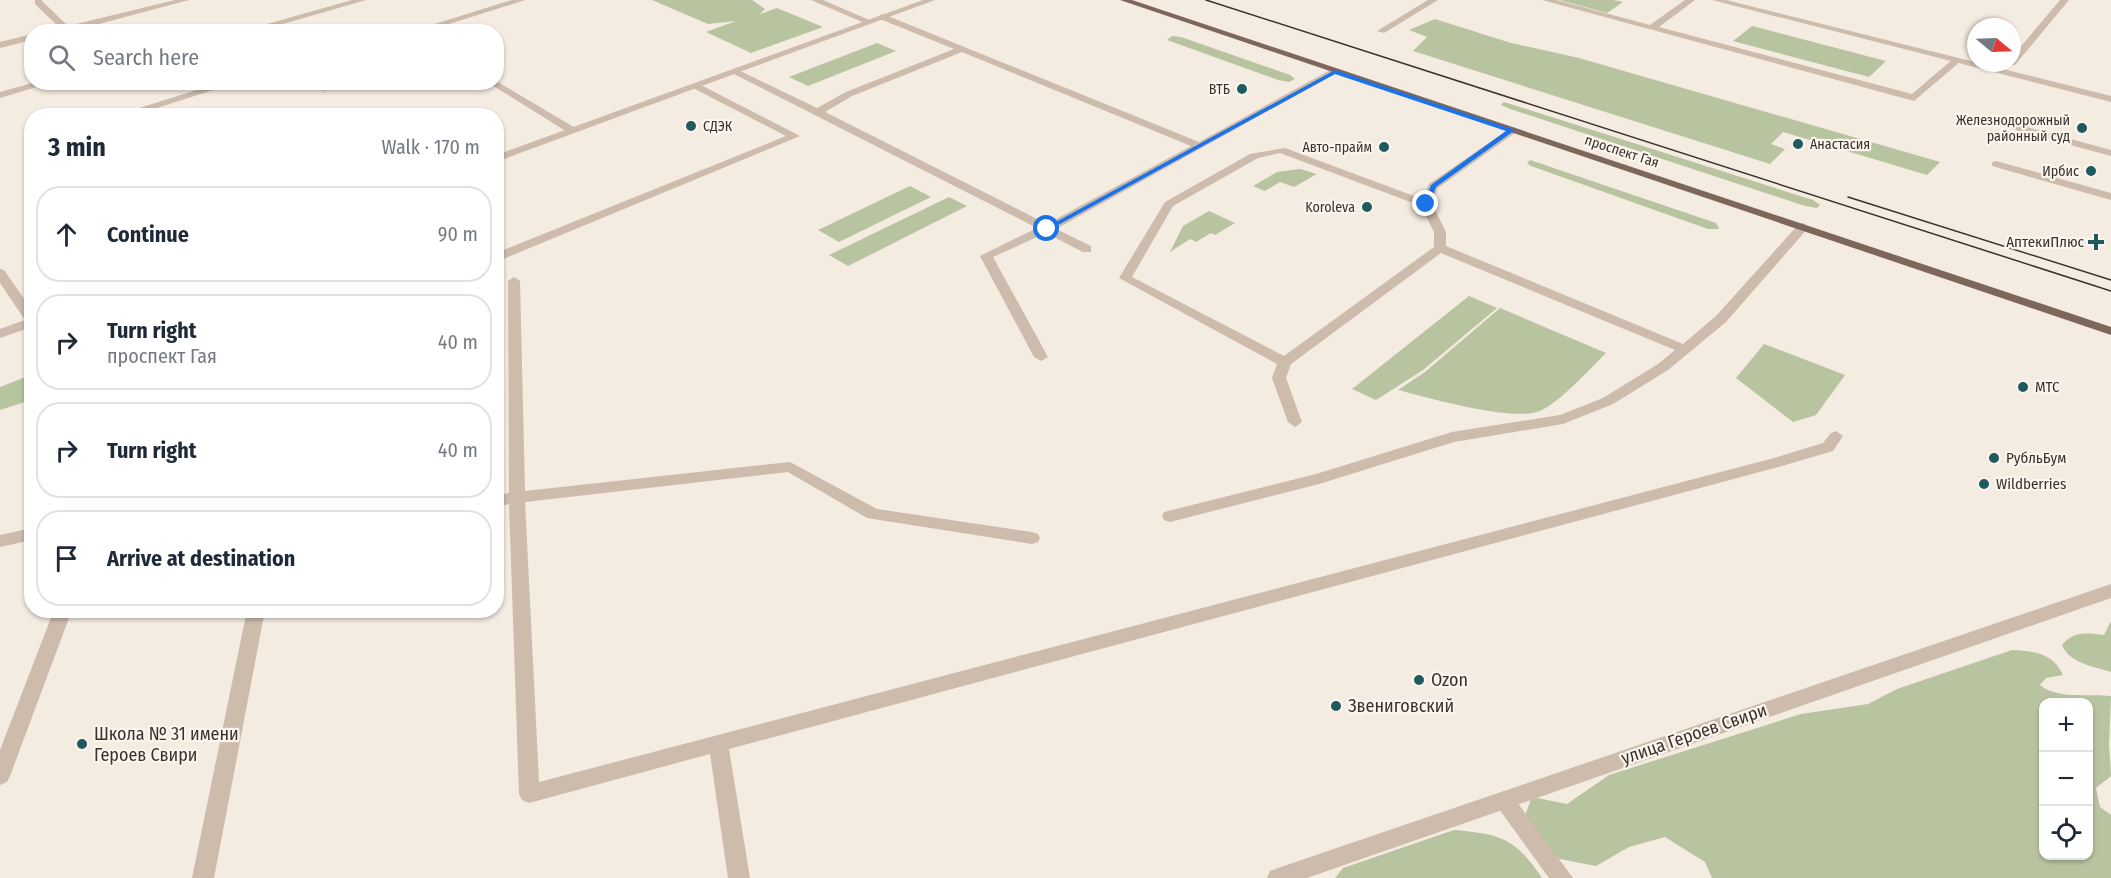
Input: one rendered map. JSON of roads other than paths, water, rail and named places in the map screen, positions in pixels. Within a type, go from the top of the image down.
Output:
[{"type":"main road","name":"проспект Гая","points":[[1124,0],[2111,331]]},
{"type":"street","points":[[87,24],[186,0]]},
{"type":"street","points":[[273,24],[362,0]]},
{"type":"street","points":[[440,24],[521,0]]},
{"type":"street","points":[[815,0],[870,22]]},
{"type":"street","points":[[504,156],[931,0]]},
{"type":"street","points":[[1381,31],[1435,0]]},
{"type":"street","points":[[1546,0],[1914,98],[1956,61]]},
{"type":"street","points":[[1652,28],[1691,0]]},
{"type":"street","points":[[1716,0],[1967,64]]},
{"type":"street","points":[[2021,52],[2065,0]]},
{"type":"street","points":[[38,2],[61,24]]},
{"type":"street","points":[[883,17],[1200,146]]},
{"type":"street","points":[[0,45],[24,39]]},
{"type":"street","points":[[817,112],[849,94],[962,49]]},
{"type":"street","points":[[1041,357],[986,256],[1047,229],[1335,71]]},
{"type":"street","points":[[735,72],[1087,249]]},
{"type":"street","points":[[2004,72],[2111,99]]},
{"type":"street","points":[[504,255],[795,136],[696,86]]},
{"type":"street","points":[[0,95],[24,89]]},
{"type":"street","points":[[146,108],[207,90]]},
{"type":"street","points":[[504,90],[573,131]]},
{"type":"street","points":[[2013,126],[2111,153]]},
{"type":"street","points":[[1426,204],[1433,186],[1512,130]]},
{"type":"street","points":[[1285,362],[1125,278],[1169,204],[1254,156],[1281,150],[1426,204],[1440,232],[1440,248]]},
{"type":"street","points":[[1996,164],[2111,197]]},
{"type":"street","points":[[1170,516],[1319,479],[1452,437],[1563,419],[1608,401],[1663,367],[1721,319],[1803,227]]},
{"type":"street","points":[[1440,248],[1684,349]]},
{"type":"street","points":[[1295,422],[1279,378],[1285,362],[1440,248]]},
{"type":"street","points":[[0,273],[24,310]]},
{"type":"street","points":[[514,281],[517,497],[530,794],[1787,459],[1828,447],[1836,436]]},
{"type":"street","points":[[0,334],[24,325]]},
{"type":"street","points":[[504,500],[790,467],[873,514],[1032,538]]},
{"type":"street","points":[[0,540],[24,536]]},
{"type":"street","name":"улица Героев Свири","points":[[1278,878],[1317,872],[1504,800],[2111,591]]},
{"type":"street","points":[[0,776],[60,618]]},
{"type":"street","points":[[203,878],[254,618]]},
{"type":"street","points":[[718,744],[739,878]]},
{"type":"street","points":[[1504,800],[1562,878]]},
{"type":"tram line","points":[[1206,0],[2111,291]]},
{"type":"tram line","points":[[1848,197],[2111,280]]},
{"type":"place","name":"ВТБ","points":[[1242,89]]},
{"type":"place","name":"СДЭК","points":[[691,126]]},
{"type":"place","name":"Железнодорожный районный суд","points":[[2082,128]]},
{"type":"place","name":"Анастасия","points":[[1798,144]]},
{"type":"place","name":"Авто-прайм","points":[[1384,147]]},
{"type":"place","name":"Ирбис","points":[[2091,171]]},
{"type":"place","name":"Koroleva","points":[[1367,207]]},
{"type":"place","name":"АптекиПлюс","points":[[2096,242]]},
{"type":"place","name":"МТС","points":[[2023,387]]},
{"type":"place","name":"РубльБум","points":[[1994,458]]},
{"type":"place","name":"Wildberries","points":[[1984,484]]},
{"type":"place","name":"Ozon","points":[[1419,680]]},
{"type":"place","name":"Звениговский","points":[[1336,706]]},
{"type":"place","name":"Школа № 31 имени Героев Свири","points":[[82,744]]}]
